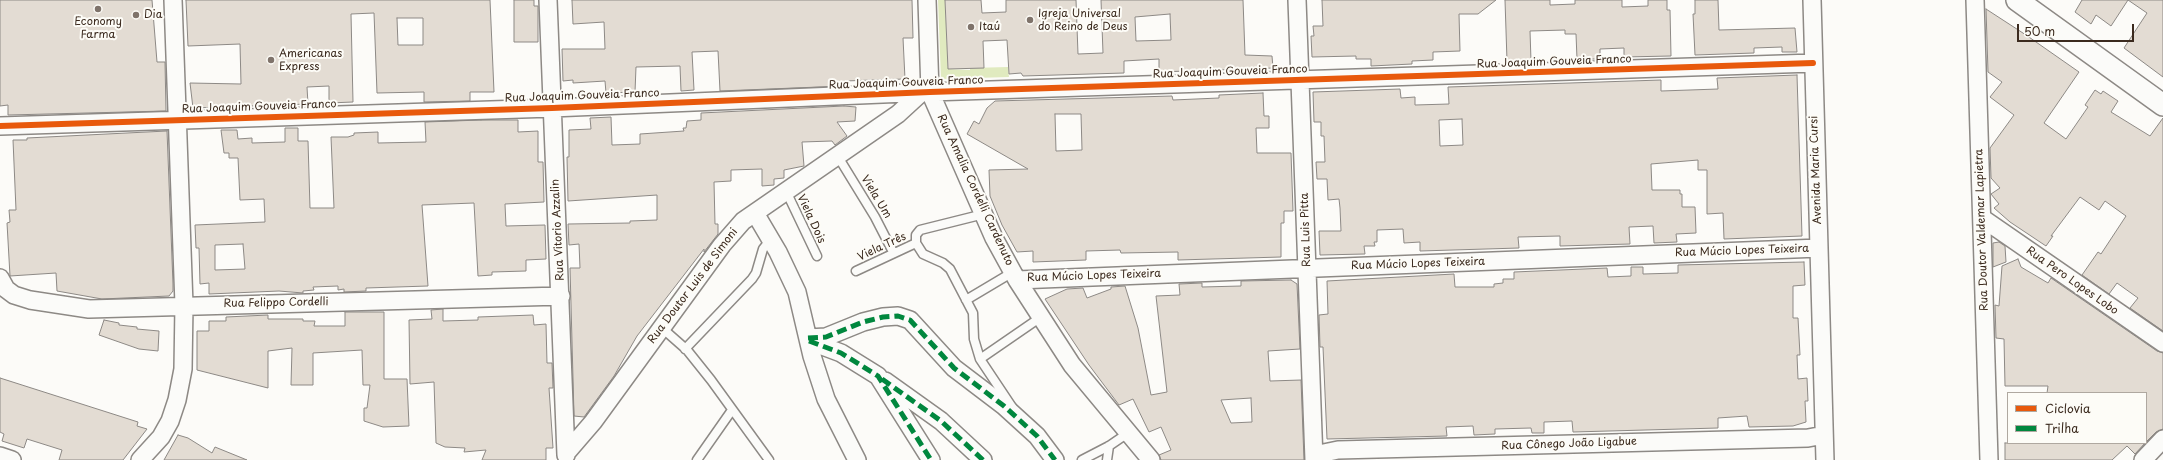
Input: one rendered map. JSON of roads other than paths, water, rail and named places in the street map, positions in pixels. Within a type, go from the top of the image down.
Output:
[{"type":"street","points":[[140,460],[161,437],[170,421],[177,400],[183,369],[184,305],[173,0]]},
{"type":"street","name":"Rua Vitorio Azzalin","points":[[548,0],[561,296],[566,455]]},
{"type":"street","points":[[926,92],[927,0]]},
{"type":"street","name":"Rua Luis Pitta","points":[[1297,0],[1314,458]]},
{"type":"street","name":"Avenida Maria Cursi","points":[[1812,0],[1825,460]]},
{"type":"street","name":"Rua Doutor Valdemar Lapietra","points":[[1975,0],[1989,460]]},
{"type":"street","points":[[2017,0],[2163,105]]},
{"type":"street","name":"Rua Joaquim Gouveia Franco","points":[[0,126],[552,108],[926,92],[1813,63]]},
{"type":"street","name":"Rua Doutor Luis de Simoni","points":[[566,455],[593,422],[722,245],[743,221],[898,114],[926,92]]},
{"type":"street","name":"Rua Amalia Cordelli Cardenuto","points":[[926,92],[1015,276],[1072,365],[1151,460]]},
{"type":"street","points":[[755,213],[771,239],[797,292],[808,340],[826,399],[857,460]]},
{"type":"street","name":"Rua Pero Lopes Lobo","points":[[1982,218],[2163,343]]},
{"type":"street","name":"Rua Múcio Lopes Teixeira","points":[[1015,276],[1308,268],[1819,248]]},
{"type":"street","name":"Rua Felippo Cordelli","points":[[0,278],[6,289],[14,295],[30,300],[89,309],[184,305],[561,296]]},
{"type":"street","points":[[808,340],[826,337],[863,322],[883,317],[898,316],[908,319],[954,368],[1016,416],[1045,445],[1054,460]]},
{"type":"street","points":[[808,340],[840,353],[926,408],[983,460]]},
{"type":"street","points":[[878,376],[931,460]]},
{"type":"street","name":"Rua Cônego João Ligabue","points":[[1314,458],[1338,450],[1808,438],[1824,435]]},
{"type":"street","points":[[2143,460],[2163,439]]},
{"type":"street","points":[[0,456],[12,460]]},
{"type":"lane","name":"Viela Um","points":[[837,155],[875,217],[893,252]]},
{"type":"lane","name":"Viela Dois","points":[[786,191],[817,256]]},
{"type":"lane","name":"Viela Três","points":[[966,300],[950,269],[943,263],[923,254],[916,243],[916,235],[920,230],[984,214]]},
{"type":"lane","points":[[685,349],[752,279],[756,273],[763,249],[771,239]]},
{"type":"lane","name":"Viela Três","points":[[856,271],[893,252],[916,243]]},
{"type":"lane","points":[[1015,276],[966,300],[973,313],[974,339],[980,359],[1006,396],[1016,416]]},
{"type":"lane","points":[[980,359],[1041,317]]},
{"type":"lane","points":[[662,328],[685,349],[711,380],[769,460]]},
{"type":"lane","points":[[697,460],[732,410]]},
{"type":"lane","points":[[1082,460],[1109,446],[1128,433]]},
{"type":"lane","points":[[1107,460],[1109,446]]},
{"type":"place","name":"Economy Farma","points":[[98,9]]},
{"type":"place","name":"Dia","points":[[136,15]]},
{"type":"place","name":"Igreja Universal do Reino de Deus","points":[[1030,20]]},
{"type":"place","name":"Itaú","points":[[971,27]]},
{"type":"place","name":"Americanas Express","points":[[271,60]]}]
